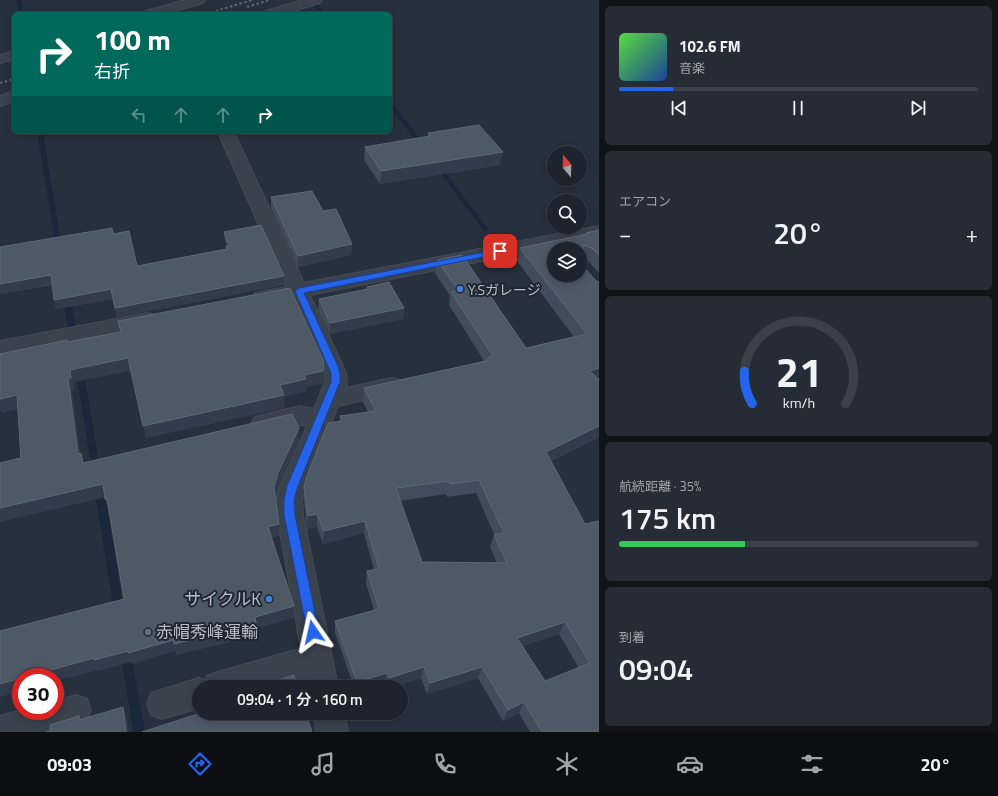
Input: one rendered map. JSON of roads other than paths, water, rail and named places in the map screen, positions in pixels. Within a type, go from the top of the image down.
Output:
[{"type":"street","points":[[170,11],[199,0]]},
{"type":"street","points":[[277,12],[316,0]]},
{"type":"street","points":[[0,59],[12,56]]},
{"type":"street","points":[[0,101],[12,97]]},
{"type":"street","points":[[227,134],[299,291],[335,373],[336,382],[293,486],[289,500],[290,515],[321,674],[288,666],[241,680]]},
{"type":"street","points":[[568,242],[599,232]]},
{"type":"street","points":[[245,301],[547,247]]},
{"type":"street","points":[[0,349],[169,316]]},
{"type":"street","points":[[331,396],[338,398],[414,381]]},
{"type":"street","points":[[240,429],[300,415],[321,420]]},
{"type":"street","points":[[162,704],[192,695]]},
{"type":"street","points":[[0,732],[76,710]]},
{"type":"street","points":[[329,720],[332,732]]},
{"type":"waterway","points":[[19,0],[21,12]]},
{"type":"waterway","points":[[315,4],[321,12]]},
{"type":"waterway","points":[[392,106],[423,147]]},
{"type":"waterway","points":[[40,134],[59,248]]},
{"type":"waterway","points":[[437,165],[486,230]]},
{"type":"waterway","points":[[67,297],[72,330]]},
{"type":"waterway","points":[[80,372],[96,471]]},
{"type":"waterway","points":[[99,488],[119,611]]},
{"type":"waterway","points":[[126,654],[139,732]]},
{"type":"railway","points":[[213,12],[252,0]]},
{"type":"railway","points":[[247,7],[269,0]]},
{"type":"railway","points":[[0,83],[12,80]]},
{"type":"place","name":"Y.Sガレージ","points":[[460,289]]},
{"type":"place","name":"サイクルK","points":[[269,599]]},
{"type":"place","name":"赤帽秀峰運輸","points":[[148,632]]}]
